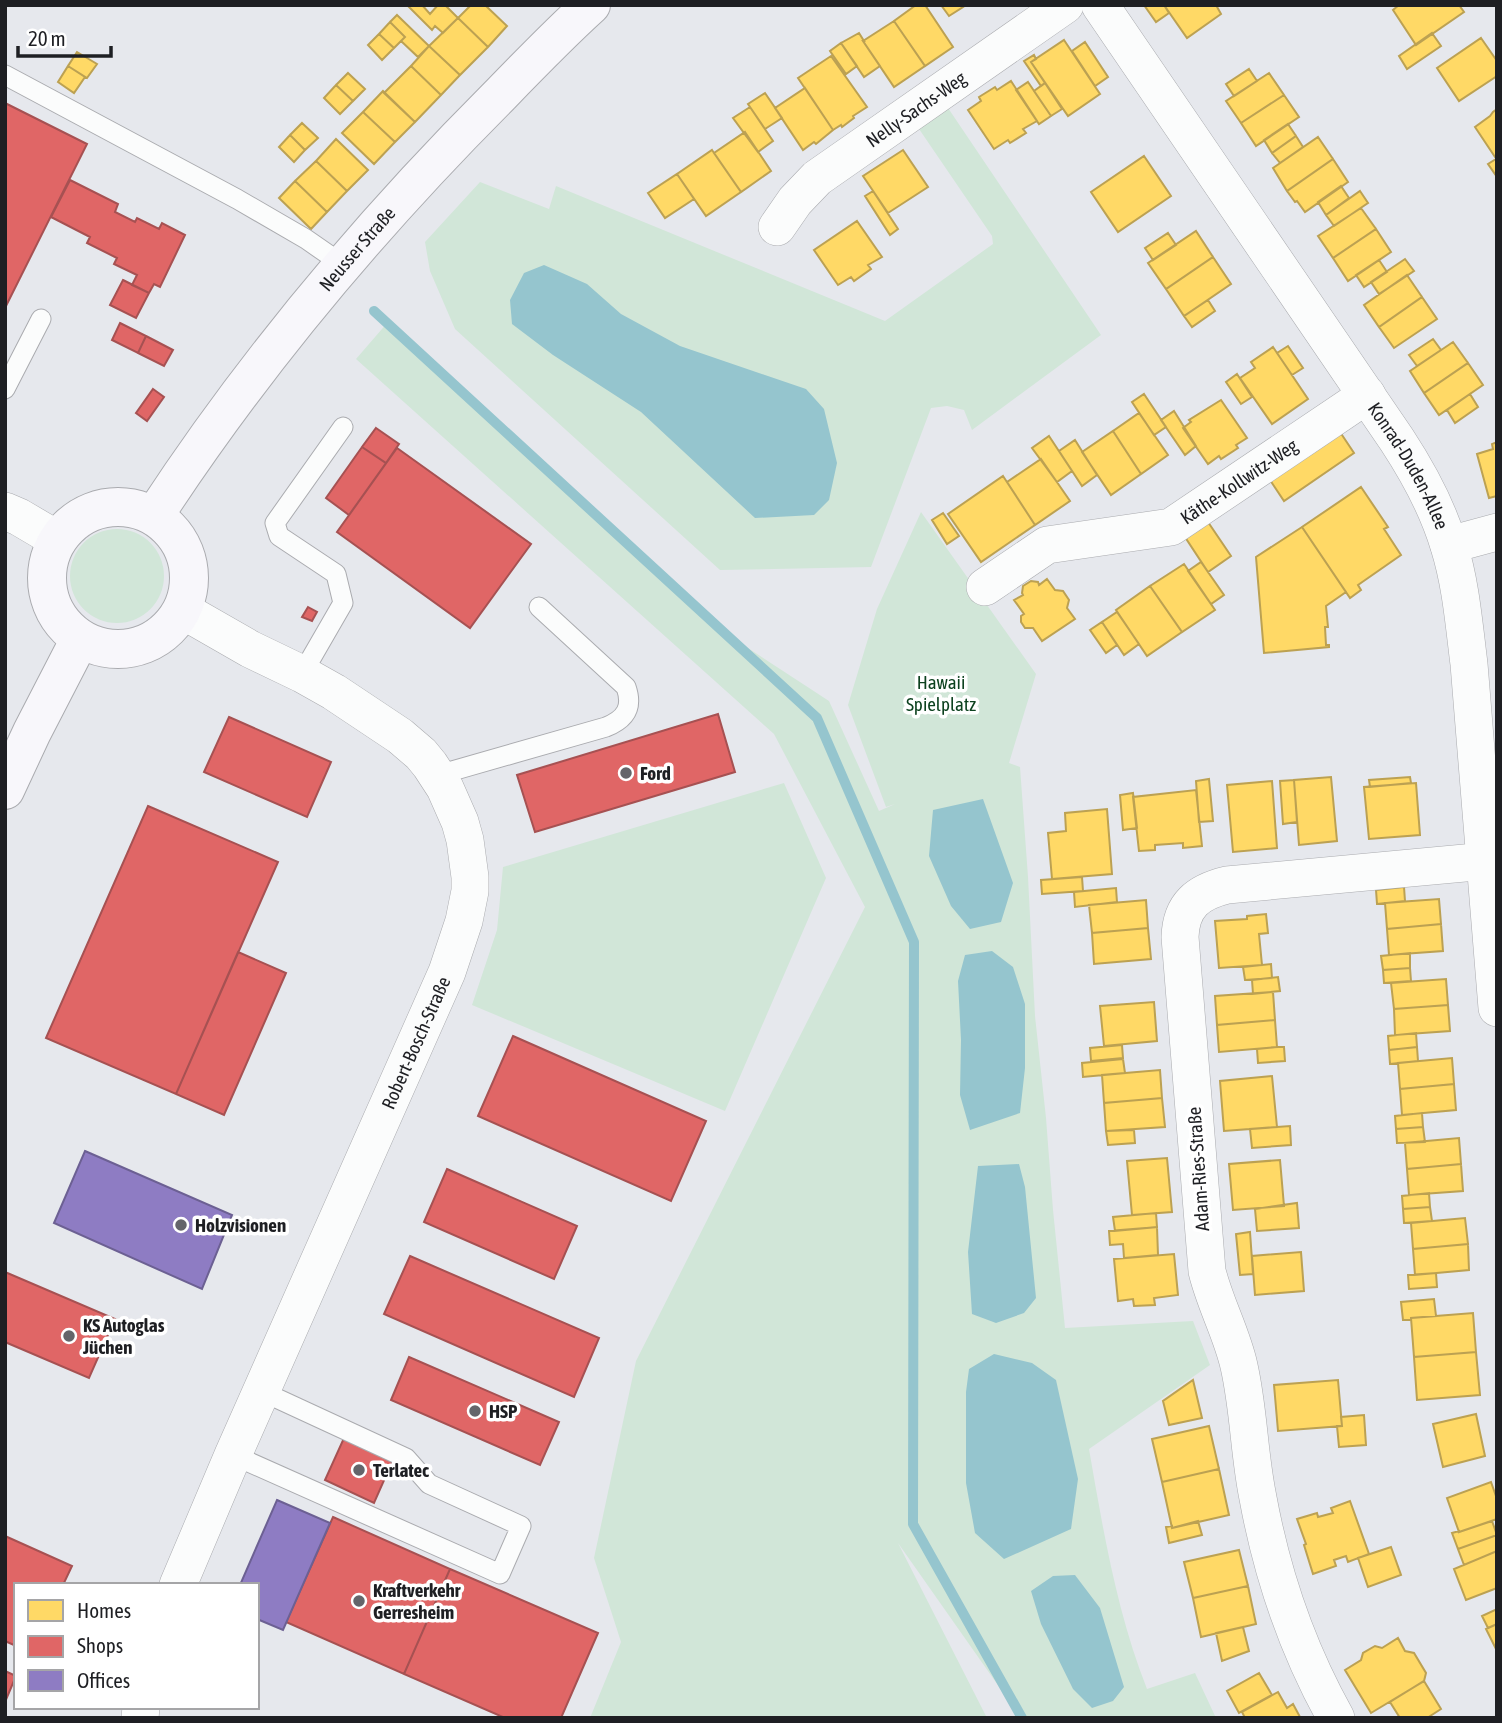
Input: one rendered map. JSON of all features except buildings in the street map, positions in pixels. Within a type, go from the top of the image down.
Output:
[{"type":"main road","name":"Neusser Straße","points":[[154,516],[232,403],[342,264],[429,167],[591,5]]},
{"type":"main road","points":[[126,507],[154,516],[166,525],[180,543],[188,565],[189,588],[182,610],[163,633],[137,647],[117,650],[97,647],[80,639],[63,625],[48,596],[47,563],[58,540],[68,526],[85,514],[105,508],[126,507]]},
{"type":"main road","points":[[5,790],[80,639]]},
{"type":"street","name":"Nelly-Sachs-Weg","points":[[777,227],[795,201],[817,178],[1065,5]]},
{"type":"street","name":"Konrad-Duden-Allee","points":[[1100,5],[1410,460],[1449,545],[1463,613],[1491,861],[1497,1008]]},
{"type":"street","name":"Käthe-Kollwitz-Weg","points":[[985,587],[1047,545],[1171,527],[1367,395]]},
{"type":"street","points":[[5,512],[19,517],[58,540]]},
{"type":"street","points":[[1449,545],[1497,532]]},
{"type":"street","name":"Robert-Bosch-Straße","points":[[179,1583],[447,972],[464,921],[470,884],[465,840],[453,804],[438,775],[421,754],[400,736],[350,702],[182,610]]},
{"type":"street","name":"Adam-Ries-Straße","points":[[1336,1718],[1314,1676],[1276,1574],[1258,1499],[1239,1363],[1207,1271],[1181,924],[1193,901],[1205,892],[1227,885],[1491,861]]},
{"type":"lane","points":[[5,75],[237,199],[306,239],[342,264]]},
{"type":"lane","points":[[5,389],[41,319]]},
{"type":"lane","points":[[302,674],[343,603],[336,574],[279,536],[275,523],[343,426]]},
{"type":"lane","points":[[438,775],[606,727],[626,714],[630,701],[626,687],[539,607]]},
{"type":"lane","points":[[233,1455],[500,1574],[521,1526],[429,1484],[406,1458],[261,1391]]},
{"type":"green space","points":[[946,105],[1101,335],[972,430],[964,410],[947,406],[931,408],[871,567],[720,570],[455,329],[430,271],[425,242],[480,182],[549,209],[556,186],[885,321],[993,244],[992,236],[917,126]]},
{"type":"green space","name":"Hawaii Spielplatz","points":[[388,322],[702,618],[829,701],[879,811],[895,804],[886,807],[848,705],[877,609],[921,512],[1036,674],[1009,763],[1020,767],[1035,1016],[1065,1328],[1193,1321],[1210,1365],[1089,1449],[1119,1601],[1147,1689],[1195,1673],[1216,1718],[1021,1718],[898,1543],[987,1718],[590,1718],[621,1642],[594,1558],[636,1361],[865,907],[774,734],[356,359]]},
{"type":"green space","points":[[117,529],[135,533],[150,543],[160,558],[164,576],[160,594],[150,609],[135,619],[117,623],[99,619],[84,609],[74,594],[70,576],[74,558],[84,543],[99,533]]},
{"type":"green space","points":[[784,783],[826,878],[725,1111],[472,1005],[497,930],[503,867]]},
{"type":"water","points":[[544,265],[587,284],[621,314],[680,346],[806,389],[824,409],[837,463],[829,500],[814,515],[755,518],[641,412],[553,355],[512,324],[510,300],[524,273]]},
{"type":"water","points":[[983,799],[1013,883],[1001,922],[970,929],[951,906],[929,856],[933,810]]},
{"type":"water","points":[[992,951],[1013,967],[1025,1004],[1025,1068],[1020,1113],[970,1130],[960,1095],[958,981],[965,955]]},
{"type":"water","points":[[1019,1164],[1025,1187],[1036,1298],[1024,1313],[996,1323],[972,1314],[968,1252],[978,1166]]},
{"type":"water","points":[[994,1354],[1032,1363],[1056,1380],[1078,1479],[1071,1529],[1004,1559],[975,1533],[966,1483],[966,1392],[969,1369]]},
{"type":"water","points":[[1075,1575],[1100,1608],[1124,1687],[1113,1701],[1092,1708],[1073,1689],[1041,1624],[1031,1591],[1053,1576]]},
{"type":"waterway","points":[[374,311],[817,718],[914,942],[913,1524],[1022,1718]]},
{"type":"place","name":"Ford","points":[[626,773]]},
{"type":"place","name":"Holzvisionen","points":[[181,1225]]},
{"type":"place","name":"KS Autoglas Jüchen","points":[[69,1336]]},
{"type":"place","name":"HSP","points":[[475,1411]]},
{"type":"place","name":"Terlatec","points":[[359,1470]]},
{"type":"place","name":"Kraftverkehr Gerresheim","points":[[359,1601]]}]
